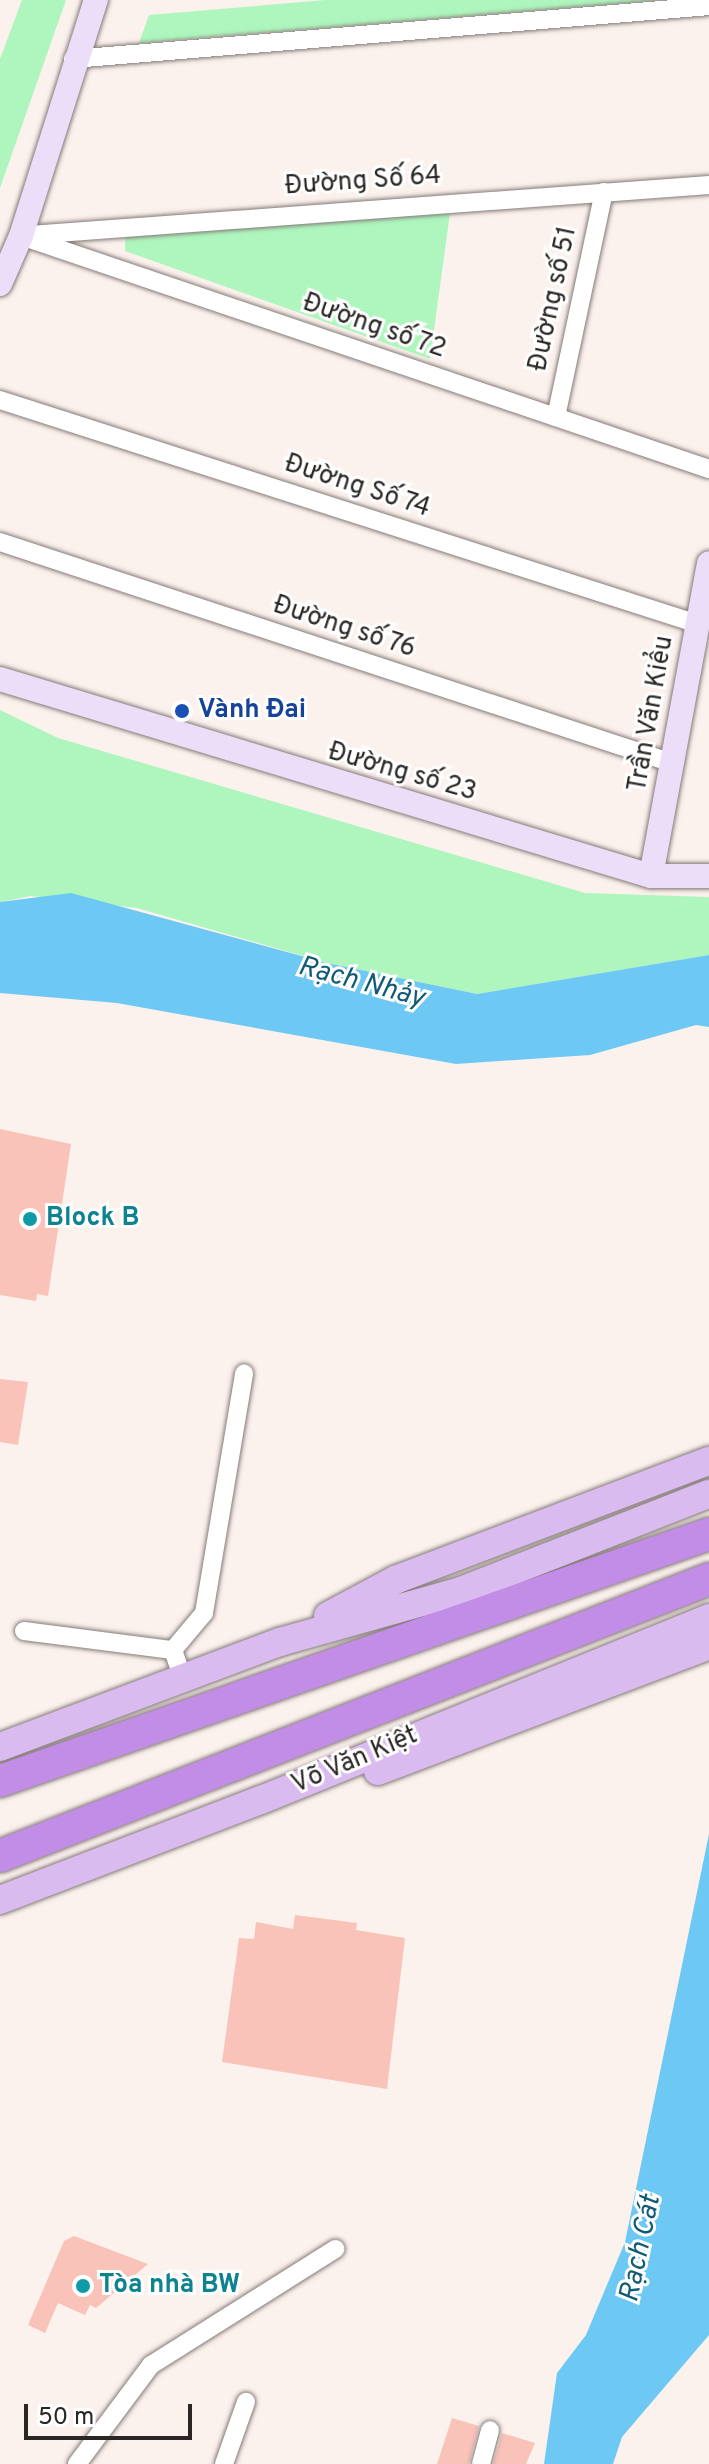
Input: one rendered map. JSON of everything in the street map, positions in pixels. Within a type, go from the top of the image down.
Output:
[{"type":"highway","points":[[0,1781],[709,1534]]},
{"type":"highway","name":"Võ Văn Kiệt","points":[[0,1856],[709,1579]]},
{"type":"main road","points":[[280,1642],[395,1580],[709,1461]]},
{"type":"main road","points":[[0,1747],[280,1642],[461,1591],[709,1494]]},
{"type":"main road","name":"Võ Văn Kiệt","points":[[0,1900],[261,1800],[709,1618]]},
{"type":"main road","points":[[261,1800],[373,1774],[709,1645]]},
{"type":"street","points":[[0,284],[21,236],[73,59],[96,0]]},
{"type":"street","points":[[73,59],[709,6]]},
{"type":"street","name":"Đường Số 64","points":[[21,236],[709,185]]},
{"type":"street","name":"Đường số 51","points":[[556,417],[604,192]]},
{"type":"street","name":"Đường số 72","points":[[21,236],[709,469]]},
{"type":"street","name":"Đường Số 74","points":[[0,400],[698,624]]},
{"type":"street","name":"Đường số 76","points":[[0,542],[672,763]]},
{"type":"street","name":"Trần Văn Kiểu","points":[[651,876],[709,563]]},
{"type":"street","name":"Đường số 23","points":[[0,679],[651,876],[709,876]]},
{"type":"street","points":[[173,1650],[204,1613],[244,1373]]},
{"type":"street","points":[[24,1631],[173,1650]]},
{"type":"street","points":[[173,1650],[183,1679]]},
{"type":"street","points":[[77,2464],[151,2365],[335,2249]]},
{"type":"street","points":[[224,2464],[246,2402]]},
{"type":"street","points":[[481,2464],[490,2430]]},
{"type":"green space","points":[[22,0],[66,0],[0,188],[0,59]]},
{"type":"green space","points":[[325,0],[660,0],[139,43],[149,15]]},
{"type":"green space","points":[[450,213],[430,359],[125,251],[125,235]]},
{"type":"green space","points":[[0,710],[58,738],[585,893],[709,897],[709,955],[477,994],[327,963],[137,908],[31,896],[0,902]]},
{"type":"water","name":"Rạch Nhảy","points":[[71,893],[327,963],[477,994],[709,955],[709,1027],[696,1025],[590,1055],[456,1064],[117,1003],[0,993],[0,902]]},
{"type":"water","name":"Rạch Cát","points":[[709,1834],[709,2335],[622,2437],[613,2464],[544,2464],[557,2373],[586,2335],[625,2242]]},
{"type":"building","name":"Block B","points":[[0,1129],[71,1144],[48,1296],[37,1294],[36,1301],[0,1295]]},
{"type":"building","points":[[0,1379],[28,1382],[18,1445],[0,1442]]},
{"type":"building","points":[[295,1915],[357,1923],[356,1930],[405,1938],[387,2089],[222,2062],[239,1938],[254,1939],[256,1922],[293,1929]]},
{"type":"building","name":"Tòa nhà BW","points":[[74,2236],[148,2264],[96,2308],[90,2305],[85,2315],[58,2303],[45,2333],[28,2325],[64,2241]]},
{"type":"building","points":[[452,2418],[479,2426],[469,2464],[437,2464]]},
{"type":"building","points":[[502,2433],[535,2443],[526,2464],[493,2464]]},
{"type":"place","name":"Vành Đai","points":[[182,711]]},
{"type":"place","name":"Block B","points":[[30,1219]]},
{"type":"place","name":"Tòa nhà BW","points":[[83,2286]]}]
